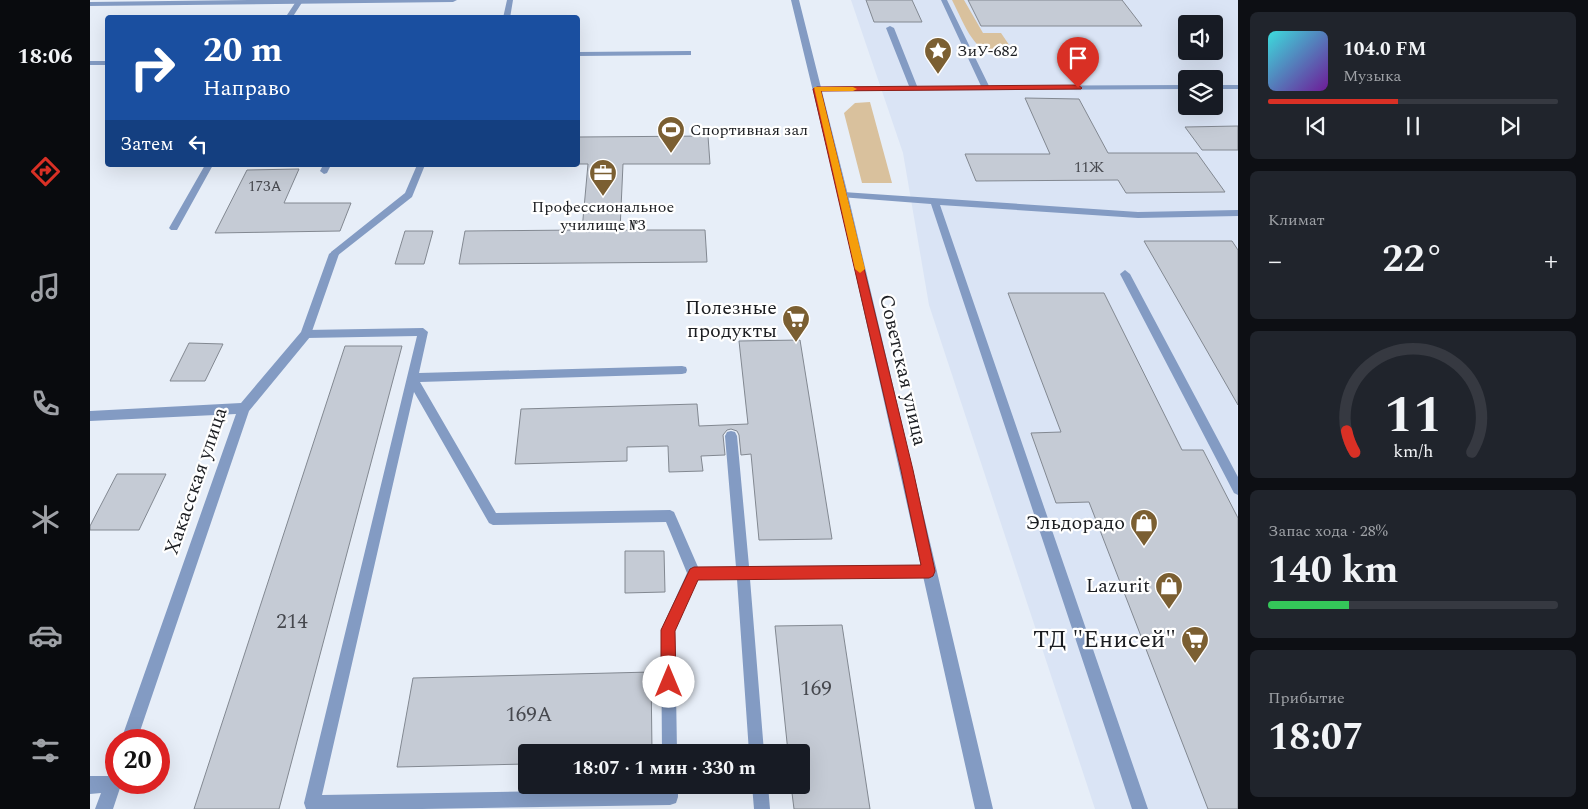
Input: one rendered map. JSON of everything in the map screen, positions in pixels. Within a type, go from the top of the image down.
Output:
[{"type":"street","points":[[90,4],[107,2],[453,0]]},
{"type":"street","name":"Советская улица","points":[[795,0],[843,195],[984,809]]},
{"type":"street","points":[[90,12],[107,2]]},
{"type":"street","name":"Хакасская улица","points":[[133,729],[244,408],[306,334],[334,254]]},
{"type":"street","points":[[90,416],[244,408]]},
{"type":"street","points":[[90,785],[105,782]]},
{"type":"street","points":[[104,809],[110,794]]},
{"type":"lane","points":[[507,15],[510,0]]},
{"type":"lane","points":[[944,0],[986,88]]},
{"type":"lane","points":[[290,15],[300,1]]},
{"type":"lane","points":[[890,28],[914,88]]},
{"type":"lane","points":[[580,54],[688,52]]},
{"type":"lane","points":[[90,63],[105,62]]},
{"type":"lane","points":[[817,89],[1178,87]]},
{"type":"lane","points":[[1223,87],[1238,87]]},
{"type":"lane","points":[[174,228],[208,167]]},
{"type":"lane","points":[[334,254],[409,195],[420,167]]},
{"type":"lane","points":[[843,195],[1138,216],[1238,213]]},
{"type":"lane","points":[[935,202],[1140,809]]},
{"type":"lane","points":[[1125,274],[1238,489]]},
{"type":"lane","points":[[306,334],[423,332],[312,803],[670,797],[670,794]]},
{"type":"lane","points":[[412,378],[682,370]]},
{"type":"lane","points":[[412,378],[493,520],[670,516],[694,574],[668,630],[669,744]]},
{"type":"lane","points":[[731,436],[757,744]]},
{"type":"lane","points":[[694,574],[929,571]]},
{"type":"lane","points":[[761,794],[762,809]]},
{"type":"shaded area","points":[[851,0],[1238,0],[1238,809],[1095,809],[929,305],[903,153]]},
{"type":"shaded area","points":[[952,0],[964,0],[983,33],[1001,33],[1016,55],[1002,56],[991,54],[982,49],[968,32]]},
{"type":"shaded area","points":[[870,102],[892,183],[862,183],[844,113],[855,103]]},
{"type":"building","points":[[866,0],[912,0],[922,22],[874,22]]},
{"type":"building","points":[[968,0],[1122,0],[1142,26],[981,26]]},
{"type":"building","points":[[1025,98],[1079,99],[1108,153],[1197,153],[1225,192],[1126,193],[1118,180],[976,181],[965,154],[1050,154]]},
{"type":"building","points":[[1238,126],[1238,150],[1202,150],[1185,127]]},
{"type":"building","name":"Профессиональное училище №3","points":[[708,136],[710,164],[623,164],[620,230],[705,230],[707,262],[459,264],[465,231],[582,230],[588,164],[580,164],[580,137]]},
{"type":"building","points":[[299,169],[284,203],[351,203],[340,231],[215,233],[247,170]]},
{"type":"building","points":[[405,231],[433,231],[424,264],[395,264]]},
{"type":"building","points":[[1144,241],[1232,241],[1238,250],[1238,405]]},
{"type":"building","name":"ТД \"Енисей\"","points":[[1008,293],[1104,293],[1182,450],[1203,450],[1238,518],[1238,809],[1208,809],[1089,502],[1056,503],[1031,433],[1061,432]]},
{"type":"building","points":[[800,340],[832,539],[759,540],[751,454],[741,455],[739,435],[737,431],[731,429],[727,430],[723,435],[725,455],[701,456],[703,471],[669,472],[668,446],[627,447],[627,461],[515,464],[521,409],[697,404],[699,426],[748,424],[739,341]]},
{"type":"building","points":[[189,343],[223,344],[205,381],[170,381]]},
{"type":"building","points":[[345,346],[402,346],[279,809],[194,809]]},
{"type":"building","points":[[117,474],[166,474],[139,530],[90,530],[90,526]]},
{"type":"building","points":[[625,551],[664,551],[665,592],[625,593]]},
{"type":"building","points":[[842,625],[870,809],[794,809],[792,794],[810,794],[810,744],[787,744],[775,626]]},
{"type":"building","points":[[651,672],[652,744],[518,744],[518,764],[397,767],[413,678]]},
{"type":"slow traffic","points":[[853,89],[817,89],[860,269]]},
{"type":"place","name":"ЗиУ-682","points":[[938,75]]},
{"type":"place","name":"Спортивная зал","points":[[671,154]]},
{"type":"place","name":"Профессиональное училище №3","points":[[603,197]]},
{"type":"place","name":"Полезные продукты","points":[[796,343]]},
{"type":"place","name":"Эльдорадо","points":[[1144,547]]},
{"type":"place","name":"Lazurit","points":[[1169,610]]},
{"type":"place","name":"ТД \"Енисей\"","points":[[1195,664]]},
{"type":"route","points":[[669,682],[668,630],[694,574],[929,571],[817,89],[1078,88]]}]
